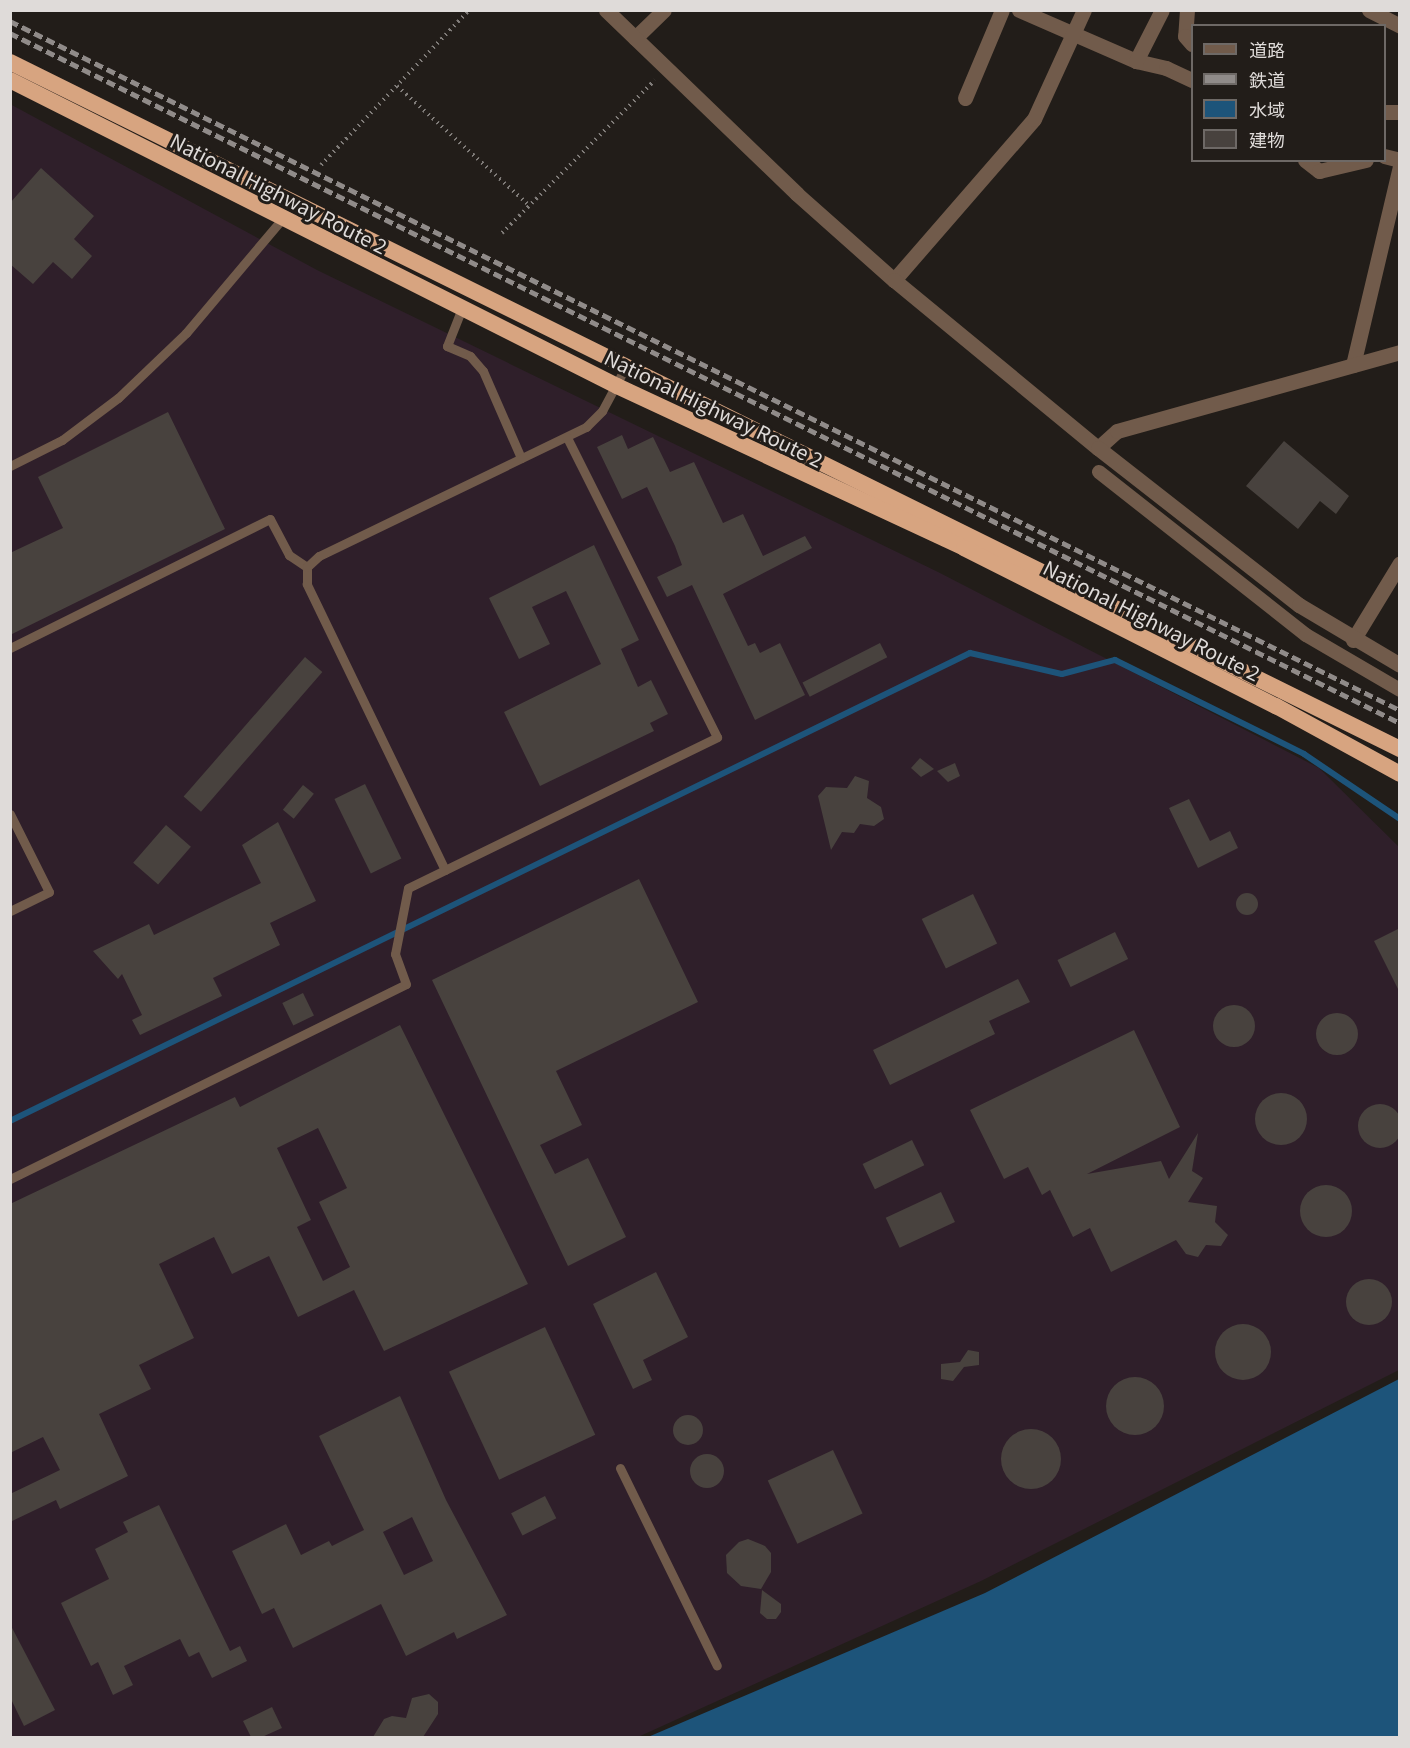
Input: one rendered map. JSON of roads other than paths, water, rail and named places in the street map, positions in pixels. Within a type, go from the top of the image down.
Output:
[{"type":"highway","name":"National Highway Route 2","points":[[10,62],[292,204],[462,283],[625,368],[1400,749]]},
{"type":"highway","name":"National Highway Route 2","points":[[10,80],[617,386],[964,548],[1276,706],[1400,774]]},
{"type":"street","points":[[606,10],[797,194],[894,280],[1098,448],[1299,605],[1353,640],[1400,664]]},
{"type":"street","points":[[635,38],[664,10]]},
{"type":"street","points":[[965,98],[1002,10]]},
{"type":"street","points":[[1019,10],[1136,61],[1166,68],[1191,80]]},
{"type":"street","points":[[894,280],[1034,119],[1084,10]]},
{"type":"street","points":[[1136,61],[1162,10]]},
{"type":"street","points":[[1187,10],[1185,36],[1191,43]]},
{"type":"street","points":[[1369,10],[1400,26]]},
{"type":"street","points":[[1308,162],[1319,171],[1357,162]]},
{"type":"street","points":[[1353,364],[1400,166]]},
{"type":"street","points":[[1098,448],[1117,431],[1400,352]]},
{"type":"street","points":[[1098,472],[1306,635],[1400,690]]},
{"type":"street","points":[[1353,640],[1400,563]]},
{"type":"lane","points":[[10,466],[62,440],[118,398],[186,333],[282,219]]},
{"type":"lane","points":[[462,308],[447,346],[470,356],[483,371],[521,458]]},
{"type":"lane","points":[[445,870],[307,584],[307,567],[320,556],[567,437],[595,421],[617,386],[625,368]]},
{"type":"lane","points":[[10,1179],[406,984],[395,954],[408,888],[717,737],[567,437]]},
{"type":"lane","points":[[10,648],[270,519],[289,555],[307,567]]},
{"type":"lane","points":[[10,814],[49,892],[10,911]]},
{"type":"lane","points":[[620,1467],[717,1666]]},
{"type":"water","points":[[1399,1379],[1399,1737],[648,1737],[985,1593]]},
{"type":"waterway","points":[[10,1121],[970,653],[1062,674],[1115,660],[1304,754],[1400,819]]},
{"type":"railway","points":[[10,21],[1400,710]]},
{"type":"railway","points":[[10,33],[1400,723]]}]
